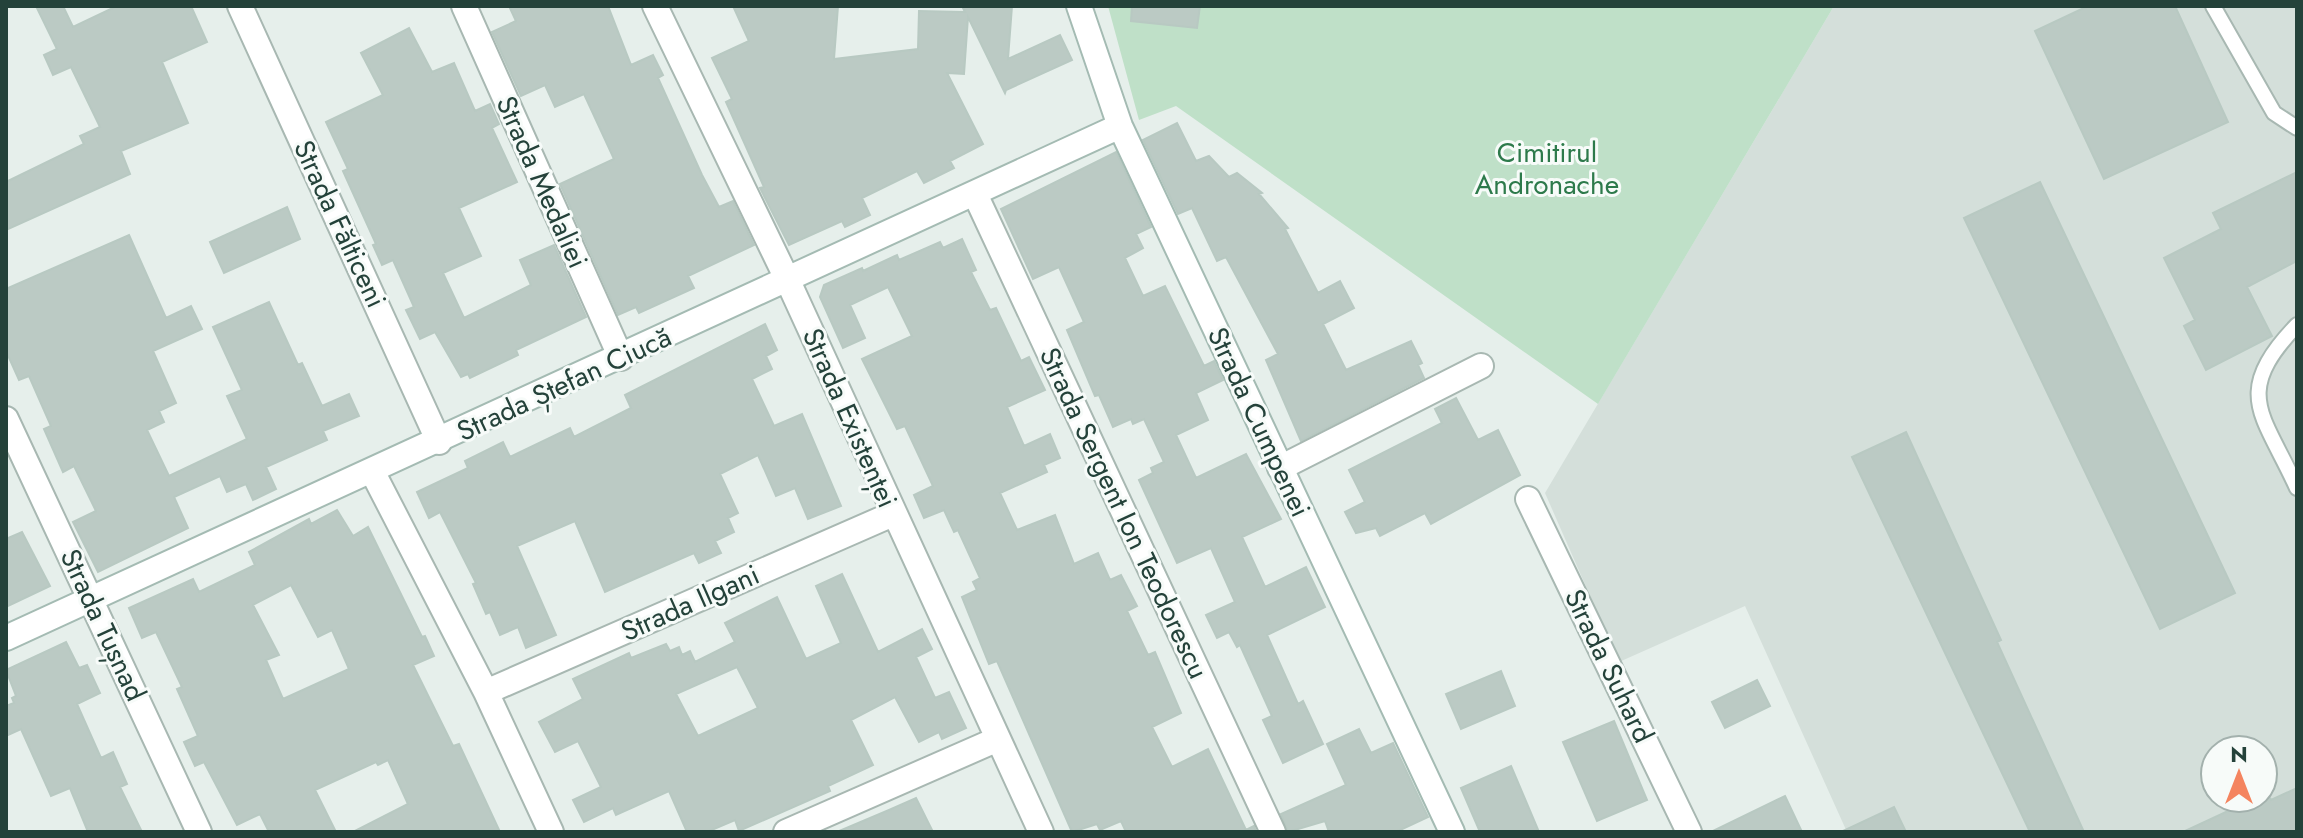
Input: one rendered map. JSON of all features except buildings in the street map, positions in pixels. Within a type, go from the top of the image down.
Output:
[{"type":"street","name":"Strada Fălticeni","points":[[240,6],[439,442]]},
{"type":"street","name":"Strada Medaliei","points":[[464,6],[621,358]]},
{"type":"street","name":"Strada Existenței","points":[[655,6],[788,281],[1041,832]]},
{"type":"street","name":"Strada Cumpenei","points":[[1079,6],[1120,126],[1452,832]]},
{"type":"street","name":"Strada Ștefan Ciucă","points":[[6,638],[439,442],[1120,126]]},
{"type":"street","name":"Strada Sergent Ion Teodorescu","points":[[975,194],[1273,832]]},
{"type":"street","points":[[1280,468],[1481,366]]},
{"type":"street","name":"Strada Tușnad","points":[[6,419],[199,832]]},
{"type":"street","points":[[372,471],[486,692],[551,832]]},
{"type":"street","name":"Strada Suhard","points":[[1528,499],[1689,832]]},
{"type":"street","name":"Strada Ilgani","points":[[486,692],[893,514]]},
{"type":"street","points":[[786,832],[998,739]]},
{"type":"lane","points":[[2213,6],[2274,113],[2297,128]]},
{"type":"lane","points":[[2297,325],[2274,349],[2257,381],[2256,400],[2297,488]]},
{"type":"shaded area","points":[[1834,6],[2297,6],[2297,832],[1847,832],[1745,606],[1619,662],[1545,493]]},
{"type":"green space","name":"Cimitirul Andronache","points":[[1108,6],[1834,6],[1598,404],[1176,106],[1139,120]]}]
